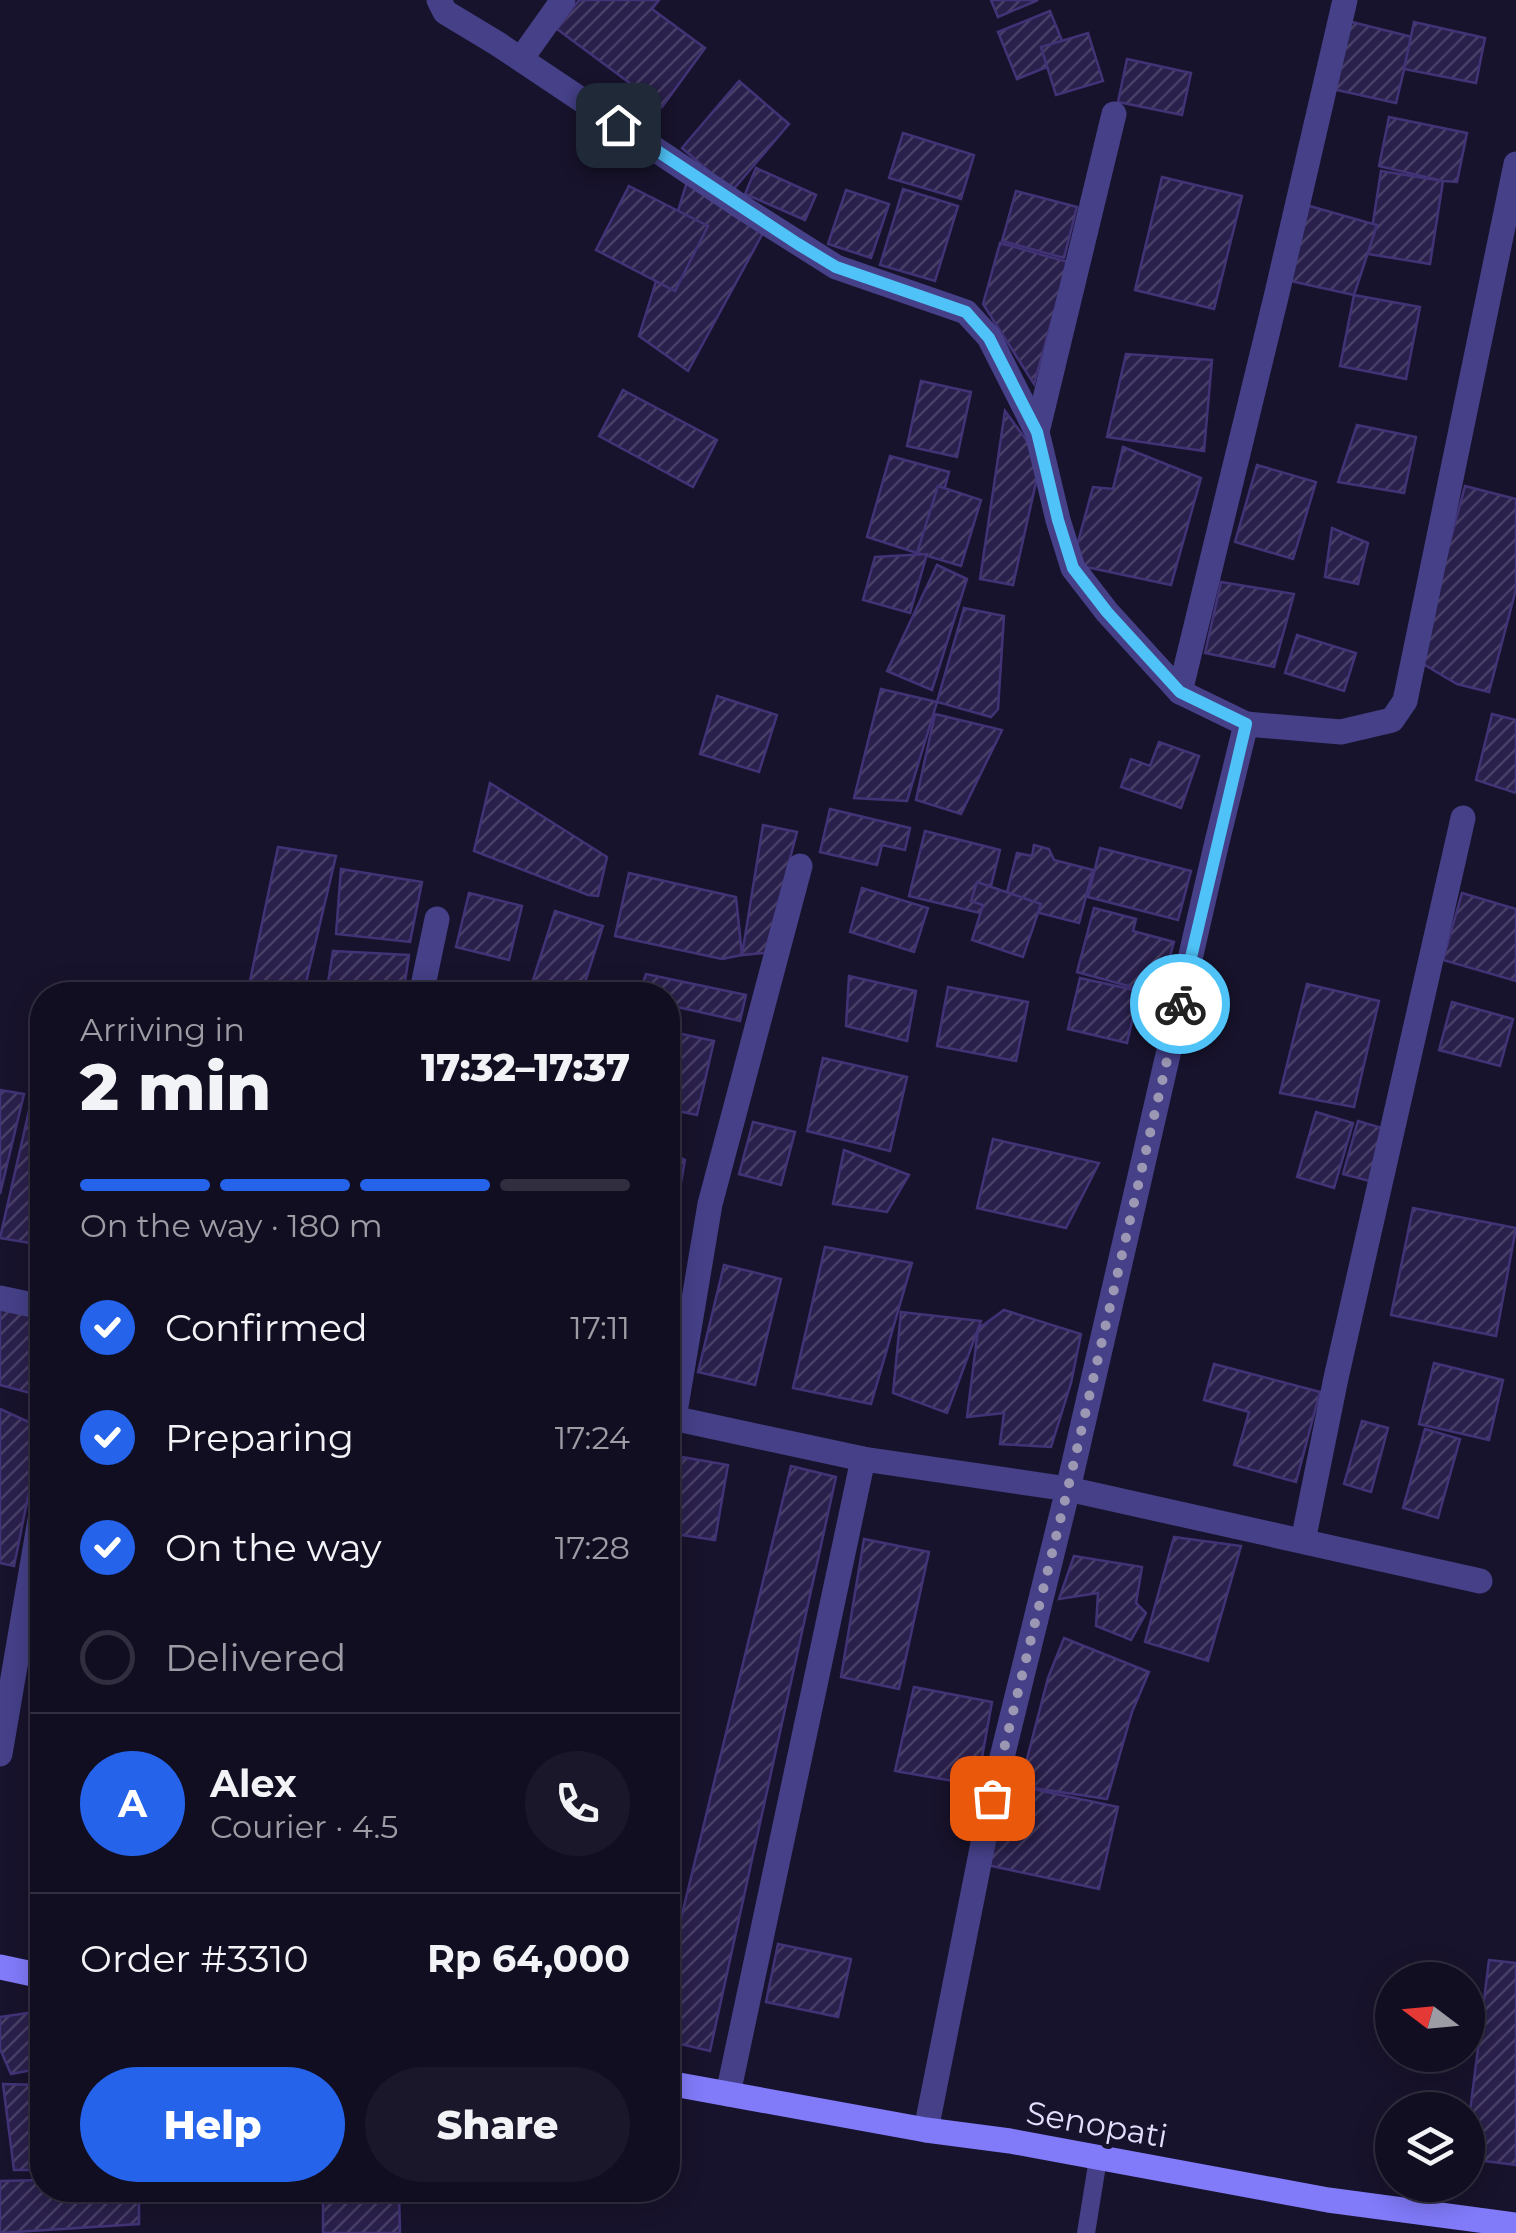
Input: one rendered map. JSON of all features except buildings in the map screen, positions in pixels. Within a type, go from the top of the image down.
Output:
[{"type":"street","points":[[440,0],[445,12],[836,267],[966,312],[989,338],[1037,432],[1073,568],[1107,612],[1180,692],[1246,724],[1341,732],[1392,720],[1405,701],[1516,164]]},
{"type":"street","points":[[520,60],[563,0]]},
{"type":"street","points":[[1180,692],[1345,0]]},
{"type":"street","points":[[1037,432],[1114,114]]},
{"type":"street","points":[[926,2130],[992,1798],[1246,724]]},
{"type":"street","points":[[1303,1541],[1340,1358],[1464,818]]},
{"type":"street","points":[[680,1369],[710,1204],[800,866]]},
{"type":"street","points":[[424,982],[437,919]]},
{"type":"street","points":[[0,1298],[30,1304]]},
{"type":"street","points":[[680,1420],[863,1459],[1068,1488],[1480,1581]]},
{"type":"street","points":[[728,2094],[863,1459]]},
{"type":"street","points":[[0,1754],[30,1578]]},
{"type":"street","points":[[0,1967],[30,1973]]},
{"type":"street","name":"Senopati","points":[[680,2085],[1328,2200],[1516,2226]]},
{"type":"lane","points":[[1086,2233],[1098,2159]]},
{"type":"way so far","points":[[992,1798],[1180,1004]]},
{"type":"route","points":[[618,125],[836,267],[966,312],[989,338],[1037,432],[1073,568],[1107,612],[1180,692],[1246,724],[1180,1004]]}]
